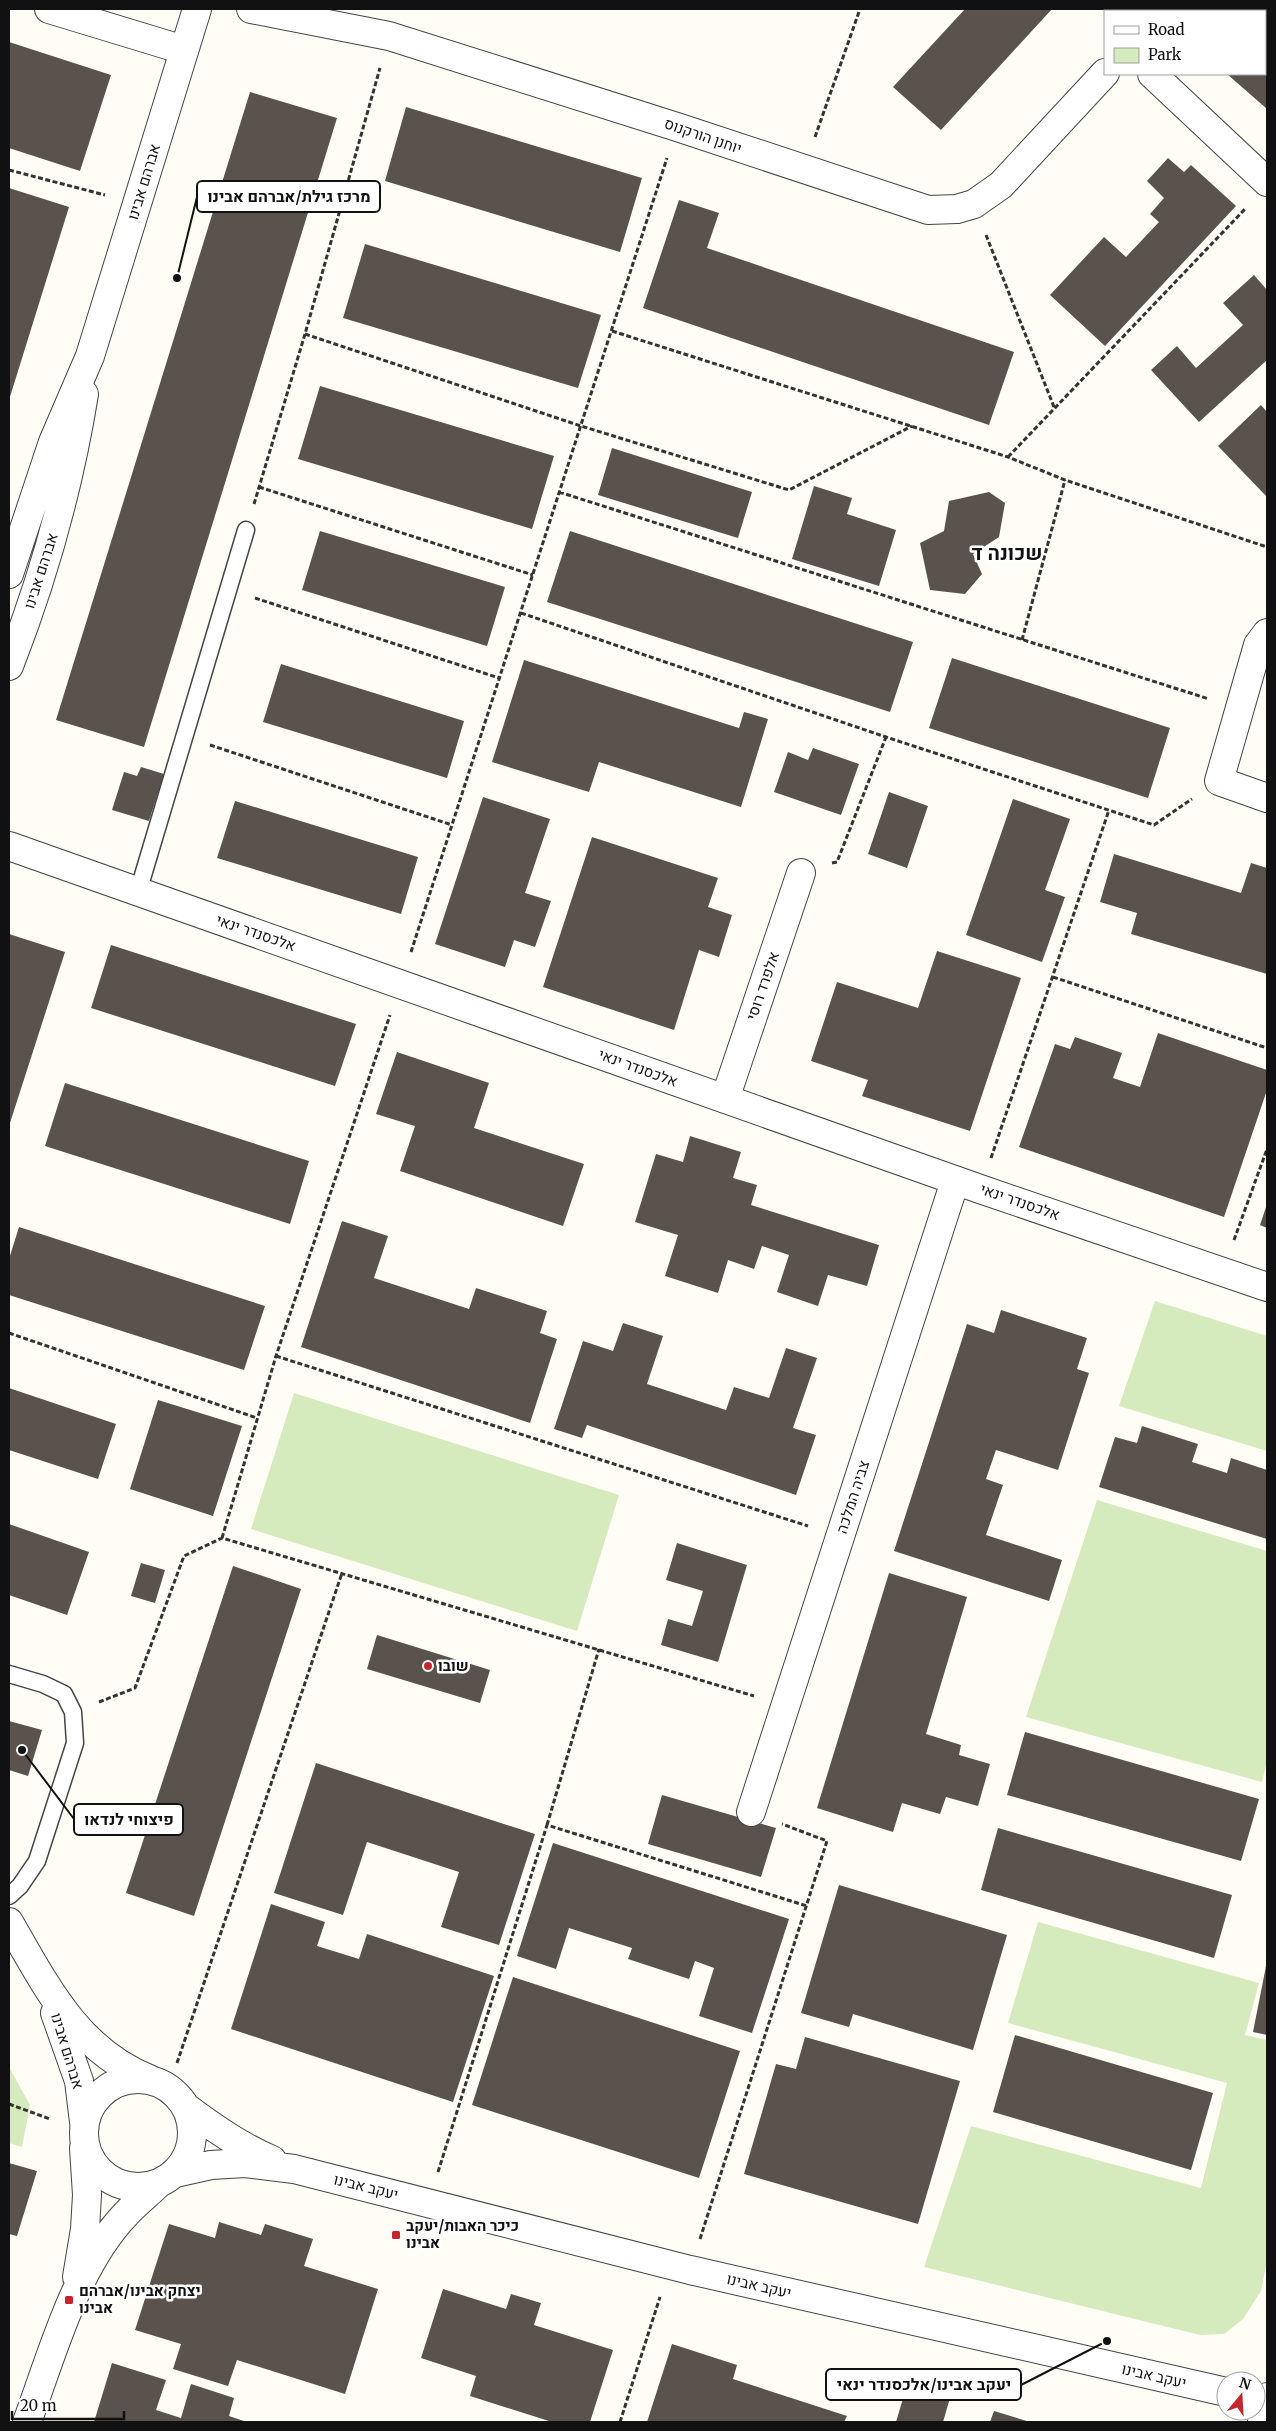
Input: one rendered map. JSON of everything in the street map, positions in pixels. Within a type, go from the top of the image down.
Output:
[{"type":"street","points":[[49,9],[184,50]]},
{"type":"street","name":"אברהם אבינו","points":[[9,573],[38,480],[90,356],[197,9]]},
{"type":"street","name":"יוחנן הורקנוס","points":[[251,9],[389,36],[677,127],[928,210],[957,209],[974,204],[1000,185],[1104,74]]},
{"type":"street","points":[[1153,75],[1267,182]]},
{"type":"street","name":"אברהם אבינו","points":[[9,666],[59,515],[75,452],[90,356]]},
{"type":"street","points":[[9,508],[38,480]]},
{"type":"street","points":[[9,573],[37,586]]},
{"type":"street","points":[[1267,633],[1258,645],[1219,781],[1267,798]]},
{"type":"street","name":"אלכסנדר ינאי","points":[[9,846],[968,1185],[1267,1287]]},
{"type":"street","name":"אלפרד רוסי","points":[[725,1099],[801,873]]},
{"type":"street","name":"צביה המלכה","points":[[751,1812],[840,1536],[968,1185]]},
{"type":"street","name":"אברהם אבינו","points":[[9,1922],[55,2001],[79,2031],[98,2049],[126,2070],[160,2084]]},
{"type":"street","name":"אברהם אבינו","points":[[43,1982],[79,2081],[84,2132]]},
{"type":"street","points":[[26,2422],[74,2296],[85,2229],[87,2195],[84,2132],[90,2106],[101,2092],[116,2083],[133,2079],[160,2084],[187,2108],[192,2125],[192,2143],[186,2159],[167,2178],[144,2187],[127,2186],[112,2181],[98,2171],[89,2157],[84,2132]]},
{"type":"street","name":"יעקב אבינו","points":[[187,2108],[215,2129],[253,2152],[294,2169]]},
{"type":"street","name":"יעקב אבינו","points":[[74,2296],[89,2265],[125,2215],[167,2178],[211,2165],[245,2163],[294,2169],[680,2268],[1216,2390]]},
{"type":"lane","points":[[138,892],[246,530]]},
{"type":"lane","points":[[9,1674],[44,1684],[64,1694],[73,1712],[76,1742],[37,1861],[20,1886],[9,1896]]},
{"type":"path","points":[[803,170],[860,9]]},
{"type":"path","points":[[246,530],[305,334],[389,36]]},
{"type":"path","points":[[222,1538],[276,1356],[401,983],[677,127]]},
{"type":"path","points":[[9,170],[137,204]]},
{"type":"path","points":[[974,204],[1054,407]]},
{"type":"path","points":[[1008,457],[1247,207]]},
{"type":"path","points":[[612,331],[1008,457],[1065,480],[1267,547]]},
{"type":"path","points":[[305,334],[581,426],[789,490],[912,426]]},
{"type":"path","points":[[1022,640],[1065,480]]},
{"type":"path","points":[[259,487],[533,575]]},
{"type":"path","points":[[559,492],[1240,709]]},
{"type":"path","points":[[228,590],[499,678]]},
{"type":"path","points":[[520,613],[886,737],[1154,825],[1219,781]]},
{"type":"path","points":[[185,736],[452,825]]},
{"type":"path","points":[[801,873],[837,862],[886,737]]},
{"type":"path","points":[[968,1185],[1052,977],[1109,810]]},
{"type":"path","points":[[1052,977],[1267,1048]]},
{"type":"path","points":[[1223,1271],[1267,1150]]},
{"type":"path","points":[[9,1333],[257,1418]]},
{"type":"path","points":[[276,1356],[840,1536]]},
{"type":"path","points":[[73,1712],[135,1688],[184,1556],[222,1538],[786,1705]]},
{"type":"path","points":[[160,2084],[342,1573]]},
{"type":"path","points":[[428,2203],[547,1825],[599,1649]]},
{"type":"path","points":[[620,2422],[680,2268],[807,1906],[827,1841],[751,1812]]},
{"type":"path","points":[[547,1825],[807,1906]]},
{"type":"path","points":[[9,2104],[84,2132]]},
{"type":"green space","points":[[1155,1301],[1267,1336],[1267,1451],[1119,1406]]},
{"type":"green space","points":[[294,1393],[619,1495],[577,1631],[251,1529]]},
{"type":"green space","points":[[1097,1500],[1267,1551],[1267,1761],[1262,1782],[1026,1717]]},
{"type":"green space","points":[[1038,1922],[1259,1983],[1245,2035],[1267,2040],[1267,2260],[1261,2291],[1243,2319],[1224,2334],[1200,2335],[924,2267],[971,2126],[1201,2188],[1227,2083],[1008,2023]]},
{"type":"green space","points":[[9,2067],[30,2105],[22,2147],[9,2143]]},
{"type":"building","points":[[965,9],[1052,9],[941,130],[893,87]]},
{"type":"building","points":[[1267,9],[1267,109],[1228,75],[1266,75],[1266,10],[1249,10]]},
{"type":"building","points":[[9,42],[111,75],[80,171],[9,148]]},
{"type":"building","points":[[250,92],[337,118],[144,747],[56,720]]},
{"type":"building","points":[[406,107],[642,178],[620,252],[385,181]]},
{"type":"building","points":[[1168,158],[1184,172],[1191,165],[1236,206],[1105,346],[1050,295],[1104,237],[1126,257],[1159,222],[1150,214],[1164,198],[1147,181]]},
{"type":"building","points":[[9,188],[69,207],[9,400]]},
{"type":"building","points":[[679,200],[719,213],[707,248],[1014,352],[989,425],[643,308]]},
{"type":"building","points":[[365,244],[601,315],[578,388],[343,318]]},
{"type":"building","points":[[1254,275],[1267,290],[1267,360],[1199,422],[1151,370],[1177,346],[1196,368],[1243,325],[1223,303]]},
{"type":"building","points":[[320,386],[554,456],[532,529],[298,459]]},
{"type":"building","points":[[1261,405],[1267,412],[1267,497],[1218,446]]},
{"type":"building","points":[[612,448],[752,492],[738,538],[598,495]]},
{"type":"building","points":[[814,486],[852,498],[847,514],[896,530],[879,586],[792,559]]},
{"type":"building","points":[[989,492],[1005,503],[999,537],[973,554],[982,574],[965,594],[930,590],[920,543],[944,531],[949,501]]},
{"type":"building","points":[[320,531],[505,587],[487,646],[302,590]]},
{"type":"building","points":[[570,531],[913,642],[890,712],[547,602]]},
{"type":"building","points":[[952,658],[1170,728],[1148,798],[929,728]]},
{"type":"building","points":[[524,660],[739,728],[744,712],[768,719],[741,807],[599,762],[589,792],[492,762]]},
{"type":"building","points":[[281,664],[464,721],[447,778],[263,722]]},
{"type":"building","points":[[813,748],[859,764],[841,815],[774,792],[788,752],[808,760]]},
{"type":"building","points":[[141,767],[164,774],[149,821],[112,810],[124,772],[137,776]]},
{"type":"building","points":[[889,792],[928,806],[907,868],[868,854]]},
{"type":"building","points":[[483,797],[550,819],[525,893],[551,901],[535,947],[514,940],[505,967],[435,944]]},
{"type":"building","points":[[1013,799],[1070,819],[1045,890],[1065,897],[1042,962],[966,935]]},
{"type":"building","points":[[235,801],[418,857],[401,914],[217,858]]},
{"type":"building","points":[[592,837],[718,878],[708,907],[732,915],[719,957],[699,950],[674,1030],[543,987]]},
{"type":"building","points":[[1114,854],[1241,893],[1251,863],[1267,868],[1267,974],[1131,934],[1137,913],[1100,902]]},
{"type":"building","points":[[9,934],[65,952],[9,1126]]},
{"type":"building","points":[[111,945],[356,1024],[335,1086],[91,1008]]},
{"type":"building","points":[[937,951],[1021,978],[970,1131],[862,1096],[868,1080],[811,1061],[837,982],[918,1008]]},
{"type":"building","points":[[1158,1033],[1267,1070],[1267,1090],[1224,1217],[1019,1147],[1055,1044],[1070,1049],[1075,1037],[1122,1053],[1113,1078],[1140,1087]]},
{"type":"building","points":[[397,1052],[489,1083],[474,1128],[584,1164],[563,1226],[400,1171],[415,1126],[376,1114]]},
{"type":"building","points":[[65,1083],[309,1161],[290,1224],[45,1146]]},
{"type":"building","points":[[690,1136],[741,1152],[733,1178],[757,1185],[751,1205],[879,1245],[867,1286],[828,1275],[818,1306],[777,1292],[789,1255],[762,1246],[754,1269],[728,1260],[718,1293],[665,1276],[678,1235],[635,1222],[656,1154],[683,1162]]},
{"type":"building","points":[[1267,1204],[1267,1228],[1260,1225]]},
{"type":"building","points":[[342,1221],[388,1236],[374,1278],[469,1309],[476,1288],[547,1311],[540,1333],[557,1339],[530,1423],[301,1347]]},
{"type":"building","points":[[19,1227],[265,1306],[244,1370],[9,1295],[9,1259]]},
{"type":"building","points":[[1001,1310],[1087,1338],[1077,1369],[1089,1373],[1058,1470],[996,1450],[986,1479],[1003,1485],[986,1535],[1062,1560],[1049,1601],[894,1551],[967,1324],[994,1333]]},
{"type":"building","points":[[623,1323],[663,1336],[647,1384],[726,1410],[734,1387],[769,1398],[786,1348],[817,1358],[793,1428],[816,1435],[796,1495],[587,1425],[582,1438],[554,1429],[583,1341],[613,1351]]},
{"type":"building","points":[[9,1388],[116,1424],[98,1479],[9,1450]]},
{"type":"building","points":[[158,1400],[242,1426],[213,1516],[130,1489]]},
{"type":"building","points":[[1142,1426],[1198,1444],[1192,1462],[1227,1473],[1231,1458],[1267,1470],[1267,1539],[1099,1487],[1115,1437],[1137,1443]]},
{"type":"building","points":[[9,1524],[89,1552],[67,1615],[9,1595]]},
{"type":"building","points":[[677,1543],[747,1565],[718,1662],[661,1645],[668,1619],[692,1626],[703,1591],[666,1580]]},
{"type":"building","points":[[141,1563],[165,1570],[155,1603],[131,1596]]},
{"type":"building","points":[[233,1566],[301,1589],[194,1916],[126,1893]]},
{"type":"building","points":[[889,1573],[967,1597],[926,1734],[961,1745],[959,1755],[990,1764],[978,1806],[946,1797],[940,1814],[902,1803],[893,1832],[817,1808]]},
{"type":"building","points":[[377,1635],[490,1670],[480,1703],[367,1669]]},
{"type":"building","points":[[9,1721],[42,1730],[28,1776],[9,1770]]},
{"type":"building","points":[[1025,1732],[1259,1799],[1241,1861],[1007,1795]]},
{"type":"building","points":[[316,1763],[535,1834],[499,1945],[441,1927],[459,1872],[367,1842],[343,1915],[274,1893]]},
{"type":"building","points":[[662,1795],[776,1828],[761,1877],[648,1844]]},
{"type":"building","points":[[998,1828],[1232,1895],[1214,1958],[981,1890]]},
{"type":"building","points":[[553,1843],[789,1919],[752,2033],[699,2016],[714,1968],[695,1961],[689,1979],[628,1959],[632,1948],[569,1928],[556,1969],[517,1956]]},
{"type":"building","points":[[839,1885],[1007,1935],[973,2050],[853,2014],[849,2027],[801,2013]]},
{"type":"building","points":[[271,1904],[325,1922],[317,1946],[359,1959],[367,1934],[494,1976],[453,2102],[231,2029]]},
{"type":"building","points":[[1267,1966],[1267,2035],[1253,2032]]},
{"type":"building","points":[[513,1977],[740,2051],[699,2178],[472,2105]]},
{"type":"building","points":[[1015,2035],[1213,2093],[1191,2170],[993,2112]]},
{"type":"building","points":[[805,2037],[960,2081],[918,2224],[744,2174],[776,2064],[796,2069]]},
{"type":"building","points":[[9,2163],[37,2171],[17,2236],[9,2234]]},
{"type":"building","points":[[219,2222],[261,2235],[265,2224],[313,2239],[304,2266],[378,2289],[345,2394],[237,2360],[228,2386],[173,2369],[181,2344],[135,2330],[169,2224],[215,2238]]},
{"type":"building","points":[[443,2289],[506,2309],[511,2294],[541,2303],[534,2325],[613,2350],[590,2422],[552,2422],[470,2396],[476,2376],[421,2358]]},
{"type":"building","points":[[672,2344],[737,2365],[733,2379],[847,2416],[844,2422],[647,2422]]},
{"type":"building","points":[[112,2363],[166,2380],[156,2410],[181,2418],[191,2384],[234,2398],[229,2416],[247,2422],[94,2422]]},
{"type":"building","points":[[907,2385],[950,2398],[943,2422],[896,2422]]},
{"type":"building","points":[[994,2411],[1030,2422],[990,2422]]},
{"type":"place","name":"מרכז גילת/אברהם אבינו","points":[[177,278]]},
{"type":"place","name":"שובו","points":[[428,1666]]},
{"type":"place","name":"פיצוחי לנדאו","points":[[22,1750]]},
{"type":"place","name":"כיכר האבות/יעקב אבינו","points":[[396,2235]]},
{"type":"place","name":"יצחק אבינו/אברהם אבינו","points":[[69,2300]]},
{"type":"place","name":"יעקב אבינו/אלכסנדר ינאי","points":[[1107,2341]]},
{"type":"district","name":"שכונה ד","points":[[1007,553]]}]
